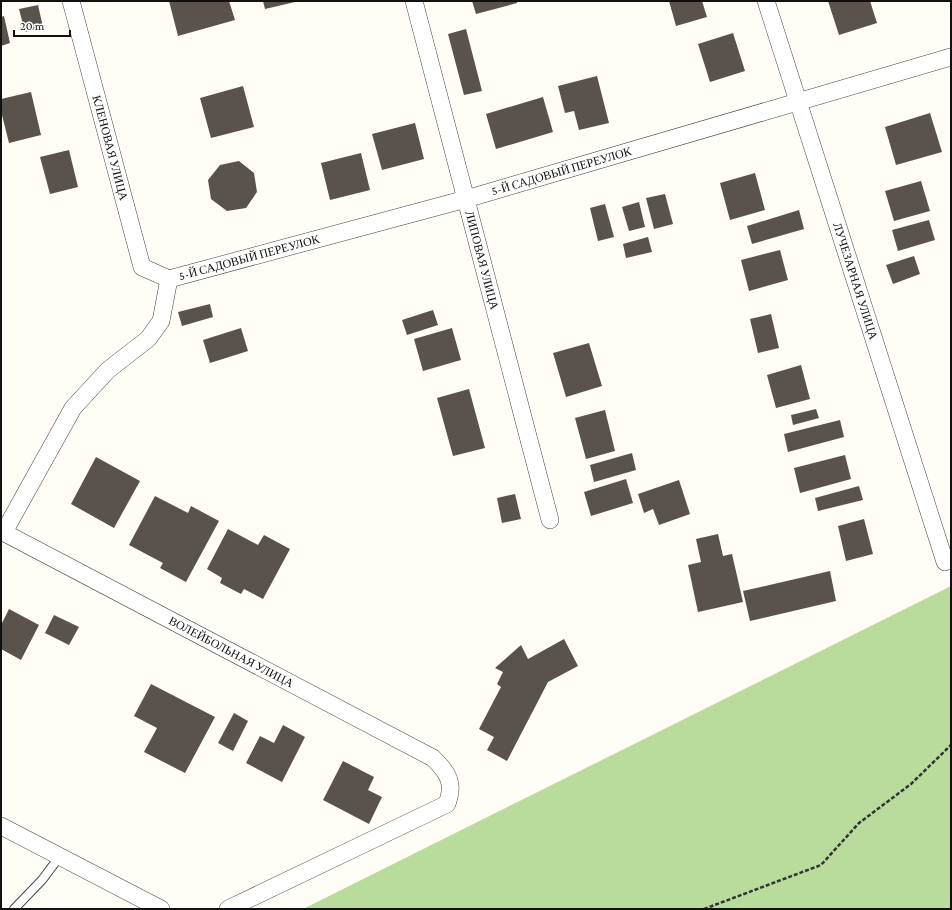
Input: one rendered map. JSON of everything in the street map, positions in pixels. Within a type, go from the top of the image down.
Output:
[{"type":"street","name":"КЛЕНОВАЯ УЛИЦА","points":[[71,1],[142,267],[169,279]]},
{"type":"street","name":"ЛИПОВАЯ УЛИЦА","points":[[414,1],[550,520]]},
{"type":"street","name":"ЛУЧЕЗАРНАЯ УЛИЦА","points":[[766,1],[948,560]]},
{"type":"street","name":"5-Й САДОВЫЙ ПЕРЕУЛОК","points":[[169,279],[466,199],[951,57]]},
{"type":"street","points":[[3,532],[73,408],[108,370],[148,339],[161,321],[169,279]]},
{"type":"street","name":"ВОЛЕЙБОЛЬНАЯ УЛИЦА","points":[[3,532],[433,758],[441,766],[450,785],[450,795],[447,804],[228,909]]},
{"type":"street","points":[[1,826],[161,909]]},
{"type":"lane","points":[[14,909],[42,880],[60,856]]},
{"type":"path","points":[[704,909],[821,865],[859,823],[911,784],[951,745]]},
{"type":"green space","points":[[951,586],[951,909],[303,909]]},
{"type":"building","points":[[169,1],[229,1],[235,20],[178,36]]},
{"type":"building","points":[[263,1],[295,1],[295,2],[265,9]]},
{"type":"building","points":[[472,1],[517,1],[517,3],[476,14]]},
{"type":"building","points":[[669,1],[702,1],[707,17],[676,26]]},
{"type":"building","points":[[828,1],[870,1],[877,23],[839,35]]},
{"type":"building","points":[[38,5],[43,27],[25,32],[19,9]]},
{"type":"building","points":[[4,16],[10,43],[1,46],[1,17]]},
{"type":"building","points":[[466,29],[482,91],[464,95],[448,34]]},
{"type":"building","points":[[733,33],[745,71],[710,82],[698,44]]},
{"type":"building","points":[[597,76],[609,123],[579,130],[574,111],[565,113],[558,86]]},
{"type":"building","points":[[243,86],[254,127],[211,138],[200,98]]},
{"type":"building","points":[[31,92],[41,135],[9,143],[1,111],[1,99]]},
{"type":"building","points":[[543,97],[553,132],[496,149],[486,114]]},
{"type":"building","points":[[930,113],[942,152],[896,165],[885,127]]},
{"type":"building","points":[[415,123],[424,159],[382,170],[372,134]]},
{"type":"building","points":[[69,150],[78,187],[50,194],[40,157]]},
{"type":"building","points":[[361,153],[370,190],[330,200],[321,163]]},
{"type":"building","points":[[239,161],[254,173],[257,192],[246,208],[227,211],[211,199],[208,180],[220,165]]},
{"type":"building","points":[[755,173],[765,210],[730,220],[720,183]]},
{"type":"building","points":[[921,181],[930,211],[894,221],[885,191]]},
{"type":"building","points":[[665,194],[673,224],[654,229],[646,198]]},
{"type":"building","points":[[639,202],[645,227],[629,231],[622,207]]},
{"type":"building","points":[[605,204],[614,237],[598,241],[590,208]]},
{"type":"building","points":[[799,210],[804,229],[752,244],[747,226]]},
{"type":"building","points":[[929,220],[935,240],[898,251],[892,230]]},
{"type":"building","points":[[648,237],[652,252],[626,258],[623,244]]},
{"type":"building","points":[[780,250],[788,280],[749,291],[741,260]]},
{"type":"building","points":[[914,256],[920,274],[893,284],[886,265]]},
{"type":"building","points":[[210,304],[213,317],[182,326],[178,312]]},
{"type":"building","points":[[433,310],[438,325],[407,335],[402,320]]},
{"type":"building","points":[[771,314],[779,348],[758,353],[750,319]]},
{"type":"building","points":[[241,328],[248,351],[210,363],[203,340]]},
{"type":"building","points":[[452,328],[461,360],[423,371],[414,339]]},
{"type":"building","points":[[589,343],[602,386],[566,397],[553,353]]},
{"type":"building","points":[[801,365],[810,399],[776,408],[767,375]]},
{"type":"building","points":[[469,389],[485,448],[453,456],[437,398]]},
{"type":"building","points":[[816,409],[819,418],[793,425],[791,415]]},
{"type":"building","points":[[605,410],[615,451],[586,459],[575,418]]},
{"type":"building","points":[[840,420],[844,437],[788,452],[784,434]]},
{"type":"building","points":[[632,453],[636,470],[594,482],[590,465]]},
{"type":"building","points":[[845,455],[851,479],[800,493],[794,468]]},
{"type":"building","points":[[96,457],[140,481],[114,528],[71,504]]},
{"type":"building","points":[[626,479],[633,503],[591,516],[584,492]]},
{"type":"building","points":[[679,480],[690,514],[659,525],[653,509],[644,513],[638,494]]},
{"type":"building","points":[[859,486],[863,500],[818,511],[815,498]]},
{"type":"building","points":[[515,494],[521,519],[502,523],[497,498]]},
{"type":"building","points":[[155,496],[188,513],[191,506],[219,521],[186,582],[160,568],[163,563],[129,545]]},
{"type":"building","points":[[864,519],[873,554],[846,561],[838,526]]},
{"type":"building","points":[[228,529],[258,545],[264,535],[290,549],[263,599],[244,589],[241,594],[220,583],[222,578],[207,569]]},
{"type":"building","points":[[718,534],[723,556],[732,554],[743,602],[698,612],[688,565],[701,562],[696,539]]},
{"type":"building","points":[[830,571],[836,601],[750,621],[743,591]]},
{"type":"building","points":[[9,609],[39,625],[21,660],[1,649],[1,625]]},
{"type":"building","points":[[54,615],[79,627],[69,645],[45,633]]},
{"type":"building","points":[[564,639],[578,666],[548,682],[507,761],[487,750],[494,737],[479,729],[501,687],[497,684],[503,672],[495,668],[521,645],[528,659]]},
{"type":"building","points":[[151,684],[215,717],[185,773],[144,752],[157,728],[134,716]]},
{"type":"building","points":[[234,713],[248,721],[233,751],[218,743]]},
{"type":"building","points":[[283,725],[305,737],[282,782],[246,763],[260,736],[274,743]]},
{"type":"building","points":[[343,761],[374,777],[368,790],[382,797],[369,824],[323,800]]}]
